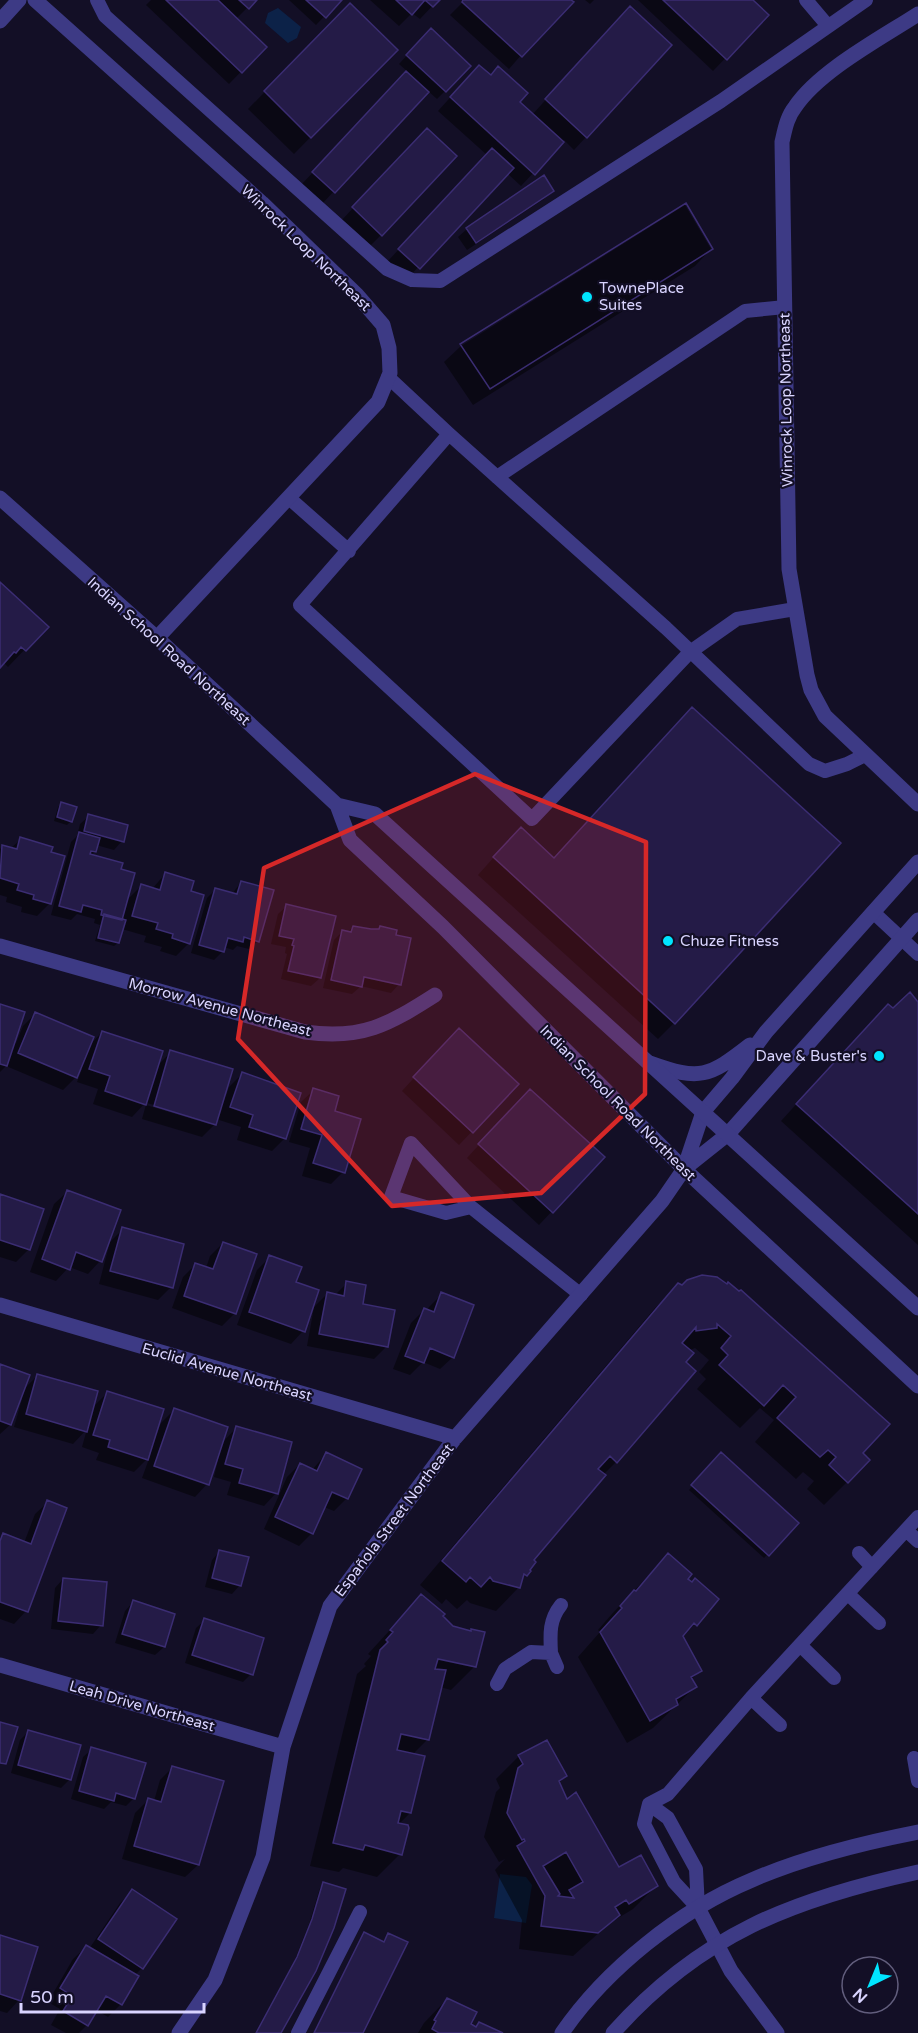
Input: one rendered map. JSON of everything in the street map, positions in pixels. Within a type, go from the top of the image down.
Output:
[{"type":"street","points":[[0,21],[19,0]]},
{"type":"street","name":"Winrock Loop Northeast","points":[[35,0],[262,203],[357,295],[383,325],[389,348],[388,377],[378,402],[157,638]]},
{"type":"street","name":"Winrock Loop Northeast","points":[[918,14],[819,80],[805,93],[785,125],[782,142],[789,569],[807,675],[817,704],[835,727],[918,804]]},
{"type":"street","name":"Indian School Road Northeast","points":[[0,498],[157,638],[337,805],[350,840],[443,927],[684,1169],[918,1386]]},
{"type":"street","name":"Indian School Road Northeast","points":[[337,805],[375,814],[918,1308]]},
{"type":"street","points":[[684,1169],[703,1112],[766,1032],[918,862]]},
{"type":"street","points":[[684,1169],[728,1134],[918,920]]},
{"type":"street","name":"Morrow Avenue Northeast","points":[[0,946],[305,1032],[344,1035],[377,1028],[393,1021],[435,995]]},
{"type":"street","points":[[650,1064],[673,1071],[692,1074],[705,1073],[728,1062],[766,1032]]},
{"type":"street","name":"Española Street Northeast","points":[[179,2033],[215,1980],[263,1857],[283,1747],[330,1606],[455,1438],[662,1202],[684,1169]]},
{"type":"street","name":"Euclid Avenue Northeast","points":[[0,1305],[455,1438]]},
{"type":"street","name":"Leah Drive Northeast","points":[[0,1665],[283,1747]]},
{"type":"street","points":[[562,2033],[626,1962],[655,1938],[698,1908],[752,1880],[796,1864],[841,1850],[918,1832]]},
{"type":"street","points":[[613,2033],[653,1992],[680,1969],[716,1944],[768,1917],[809,1902],[918,1872]]},
{"type":"street","points":[[698,1908],[731,1971],[777,2033]]},
{"type":"lane","points":[[97,0],[105,16],[387,269],[412,280],[440,281],[721,100],[866,0]]},
{"type":"lane","points":[[806,0],[828,26]]},
{"type":"lane","points":[[497,477],[745,311],[785,307]]},
{"type":"lane","points":[[388,377],[666,628],[809,764],[825,771],[865,755]]},
{"type":"lane","points":[[449,434],[300,605],[532,819],[690,652],[737,618],[795,609]]},
{"type":"lane","points":[[288,498],[349,551]]},
{"type":"lane","points":[[873,912],[918,954]]},
{"type":"lane","points":[[471,1208],[447,1213],[391,1197],[411,1143],[471,1208],[581,1295]]},
{"type":"lane","points":[[698,1908],[674,1882],[644,1824],[649,1804],[668,1794],[751,1698],[918,1517]]},
{"type":"lane","points":[[906,1530],[918,1541]]},
{"type":"lane","points":[[859,1553],[872,1567]]},
{"type":"lane","points":[[848,1593],[879,1623]]},
{"type":"lane","points":[[557,1667],[551,1653],[550,1628],[555,1613],[561,1605]]},
{"type":"lane","points":[[800,1645],[834,1677]]},
{"type":"lane","points":[[496,1684],[506,1669],[531,1652],[551,1653]]},
{"type":"lane","points":[[751,1698],[780,1725]]},
{"type":"lane","points":[[914,1758],[918,1782]]},
{"type":"lane","points":[[649,1804],[668,1818],[696,1869],[698,1908]]},
{"type":"lane","points":[[298,2033],[360,1912]]},
{"type":"highlighted area","points":[[475,774],[646,842],[645,1094],[541,1193],[392,1206],[238,1039],[264,868]]},
{"type":"water","points":[[278,8],[301,27],[297,38],[288,43],[265,23],[268,13]]},
{"type":"water","points":[[500,1874],[526,1877],[532,1885],[526,1923],[494,1918]]},
{"type":"building","points":[[166,0],[218,0],[267,47],[242,73]]},
{"type":"building","points":[[239,0],[257,0],[249,9]]},
{"type":"building","points":[[306,0],[342,0],[326,18]]},
{"type":"building","points":[[396,0],[425,0],[412,15]]},
{"type":"building","points":[[425,0],[440,0],[433,7]]},
{"type":"building","points":[[463,0],[571,0],[574,2],[522,57],[462,2]]},
{"type":"building","points":[[663,0],[753,0],[769,15],[727,60]]},
{"type":"building","points":[[350,3],[398,50],[311,138],[264,91]]},
{"type":"building","points":[[630,6],[672,45],[587,138],[545,99]]},
{"type":"building","points":[[431,28],[471,66],[446,92],[406,55]]},
{"type":"building","points":[[479,65],[491,75],[498,66],[528,93],[520,102],[564,142],[535,175],[450,97]]},
{"type":"building","points":[[406,71],[429,92],[335,193],[312,172]]},
{"type":"building","points":[[427,128],[457,156],[382,236],[352,207]]},
{"type":"building","points":[[492,148],[514,168],[420,269],[398,249]]},
{"type":"building","points":[[544,175],[554,191],[476,243],[466,228]]},
{"type":"building","name":"TownePlace Suites","points":[[686,203],[713,249],[490,389],[460,344]]},
{"type":"building","name":"TownePlace Suites","points":[[686,203],[713,249],[490,389],[460,344]]},
{"type":"building","points":[[0,582],[49,627],[26,651],[21,647],[0,668]]},
{"type":"building","name":"Chuze Fitness","points":[[692,707],[841,843],[675,1024],[493,857],[521,827],[554,858]]},
{"type":"building","points":[[61,802],[77,807],[72,822],[57,817]]},
{"type":"building","points":[[88,814],[128,825],[124,842],[84,831]]},
{"type":"building","points":[[79,832],[100,838],[96,852],[91,851],[90,854],[123,863],[121,869],[135,873],[122,920],[101,915],[102,910],[83,905],[81,912],[59,906]]},
{"type":"building","points":[[20,837],[53,847],[51,852],[65,856],[51,904],[33,899],[34,895],[17,890],[19,884],[0,878],[2,845],[17,849]]},
{"type":"building","points":[[165,872],[194,881],[191,891],[204,895],[190,944],[172,938],[173,934],[156,929],[158,923],[132,916],[141,884],[160,890]]},
{"type":"building","points":[[241,881],[274,890],[259,942],[244,937],[243,942],[228,938],[224,952],[199,945],[215,888],[237,894]]},
{"type":"building","points":[[286,904],[336,916],[321,978],[288,971],[294,939],[279,936]]},
{"type":"building","points":[[104,914],[126,920],[119,943],[98,938]]},
{"type":"building","points":[[353,926],[379,929],[380,926],[397,930],[396,935],[411,938],[401,985],[364,977],[362,987],[331,980],[342,930],[351,932]]},
{"type":"building","name":"Dave & Buster's","points":[[910,992],[918,1002],[918,1214],[796,1104],[888,1004],[893,1008]]},
{"type":"building","points":[[0,1004],[25,1012],[7,1066],[0,1064]]},
{"type":"building","points":[[35,1012],[94,1037],[77,1078],[18,1053]]},
{"type":"building","points":[[459,1028],[519,1084],[473,1133],[413,1077]]},
{"type":"building","points":[[102,1031],[163,1051],[146,1105],[105,1091],[110,1076],[89,1069]]},
{"type":"building","points":[[170,1050],[233,1069],[216,1125],[154,1106]]},
{"type":"building","points":[[242,1072],[301,1093],[286,1139],[249,1127],[253,1115],[230,1107]]},
{"type":"building","points":[[313,1088],[339,1096],[335,1111],[361,1119],[345,1173],[313,1163],[322,1135],[301,1129]]},
{"type":"building","points":[[530,1089],[605,1157],[553,1213],[478,1144]]},
{"type":"building","points":[[67,1190],[121,1210],[102,1262],[76,1252],[70,1270],[42,1259]]},
{"type":"building","points":[[0,1194],[44,1209],[30,1250],[0,1240]]},
{"type":"building","points":[[122,1227],[184,1244],[173,1288],[110,1271]]},
{"type":"building","points":[[223,1242],[257,1254],[236,1314],[184,1296],[195,1263],[213,1269]]},
{"type":"building","points":[[269,1255],[302,1267],[296,1282],[319,1290],[305,1332],[249,1312]]},
{"type":"building","points":[[702,1275],[717,1277],[739,1291],[741,1290],[890,1424],[863,1453],[870,1460],[848,1483],[829,1465],[836,1457],[828,1450],[820,1457],[777,1418],[796,1397],[783,1385],[764,1406],[719,1365],[728,1355],[721,1348],[731,1336],[717,1324],[717,1328],[696,1331],[696,1327],[682,1343],[694,1353],[686,1362],[696,1371],[617,1463],[610,1456],[598,1469],[606,1475],[534,1560],[536,1562],[531,1571],[527,1576],[524,1574],[520,1588],[493,1581],[490,1577],[481,1587],[470,1577],[466,1582],[442,1561],[678,1283],[682,1285],[687,1280]]},
{"type":"building","points":[[346,1281],[366,1285],[363,1304],[395,1310],[388,1347],[319,1334],[327,1292],[344,1296]]},
{"type":"building","points":[[441,1292],[474,1305],[454,1358],[430,1348],[424,1363],[405,1356],[424,1308],[434,1312]]},
{"type":"building","points":[[0,1364],[30,1375],[11,1425],[0,1421]]},
{"type":"building","points":[[37,1374],[98,1391],[87,1432],[26,1414]]},
{"type":"building","points":[[107,1391],[164,1409],[148,1460],[108,1447],[110,1440],[93,1435]]},
{"type":"building","points":[[174,1408],[228,1427],[209,1485],[154,1466]]},
{"type":"building","points":[[236,1426],[292,1442],[278,1494],[239,1483],[243,1469],[225,1464]]},
{"type":"building","points":[[326,1452],[362,1469],[348,1499],[332,1492],[313,1534],[275,1517],[300,1463],[317,1471]]},
{"type":"building","points":[[721,1452],[799,1523],[769,1556],[691,1485]]},
{"type":"building","points":[[47,1500],[67,1508],[28,1612],[0,1602],[0,1541],[3,1533],[31,1544]]},
{"type":"building","points":[[219,1550],[249,1557],[241,1586],[212,1578]]},
{"type":"building","points":[[668,1553],[692,1574],[688,1579],[692,1582],[695,1578],[719,1599],[697,1626],[694,1623],[683,1636],[702,1671],[691,1677],[697,1687],[676,1699],[678,1705],[650,1721],[600,1632],[622,1608],[620,1606]]},
{"type":"building","points":[[63,1578],[107,1582],[103,1626],[58,1621]]},
{"type":"building","points":[[421,1594],[445,1614],[443,1616],[453,1626],[485,1632],[476,1667],[438,1659],[435,1669],[446,1670],[429,1740],[401,1734],[397,1750],[425,1756],[411,1813],[401,1811],[398,1823],[408,1825],[409,1828],[402,1855],[365,1845],[363,1850],[333,1843],[380,1650],[388,1642],[386,1640],[393,1632],[390,1630]]},
{"type":"building","points":[[133,1600],[175,1614],[165,1647],[122,1634]]},
{"type":"building","points":[[204,1618],[264,1638],[253,1675],[192,1655]]},
{"type":"building","points":[[0,1722],[18,1727],[6,1764],[0,1763]]},
{"type":"building","points":[[28,1730],[81,1745],[71,1780],[18,1765]]},
{"type":"building","points":[[547,1740],[567,1776],[559,1781],[567,1799],[576,1792],[619,1867],[641,1855],[658,1886],[629,1904],[626,1900],[615,1907],[620,1915],[598,1933],[541,1926],[545,1896],[517,1846],[525,1841],[522,1840],[507,1813],[518,1768],[523,1764],[518,1755]],"holes":[[[566,1852],[583,1882],[569,1890],[574,1898],[558,1896],[560,1894],[543,1866]]]},
{"type":"building","points":[[91,1747],[146,1763],[135,1799],[116,1793],[114,1801],[79,1791]]},
{"type":"building","points":[[172,1766],[224,1781],[199,1865],[134,1846],[148,1798],[161,1802]]},
{"type":"building","points":[[323,1882],[346,1889],[334,1928],[316,1971],[281,2033],[256,2033],[297,1957]]},
{"type":"building","points":[[132,1889],[177,1919],[143,1969],[98,1939]]},
{"type":"building","points":[[364,1932],[384,1942],[388,1933],[408,1942],[363,2033],[314,2033]]},
{"type":"building","points":[[0,1935],[38,1947],[21,2001],[0,1994]]},
{"type":"building","points":[[86,1945],[139,1976],[122,2005],[106,1996],[88,2026],[63,2011],[72,1996],[60,1988]]},
{"type":"building","points":[[447,1998],[477,2012],[471,2024],[476,2027],[479,2022],[503,2033],[439,2033],[432,2029],[436,2021],[434,2020]]},
{"type":"place","name":"TownePlace Suites","points":[[587,297]]},
{"type":"place","name":"Chuze Fitness","points":[[668,941]]},
{"type":"place","name":"Dave & Buster's","points":[[879,1056]]}]
